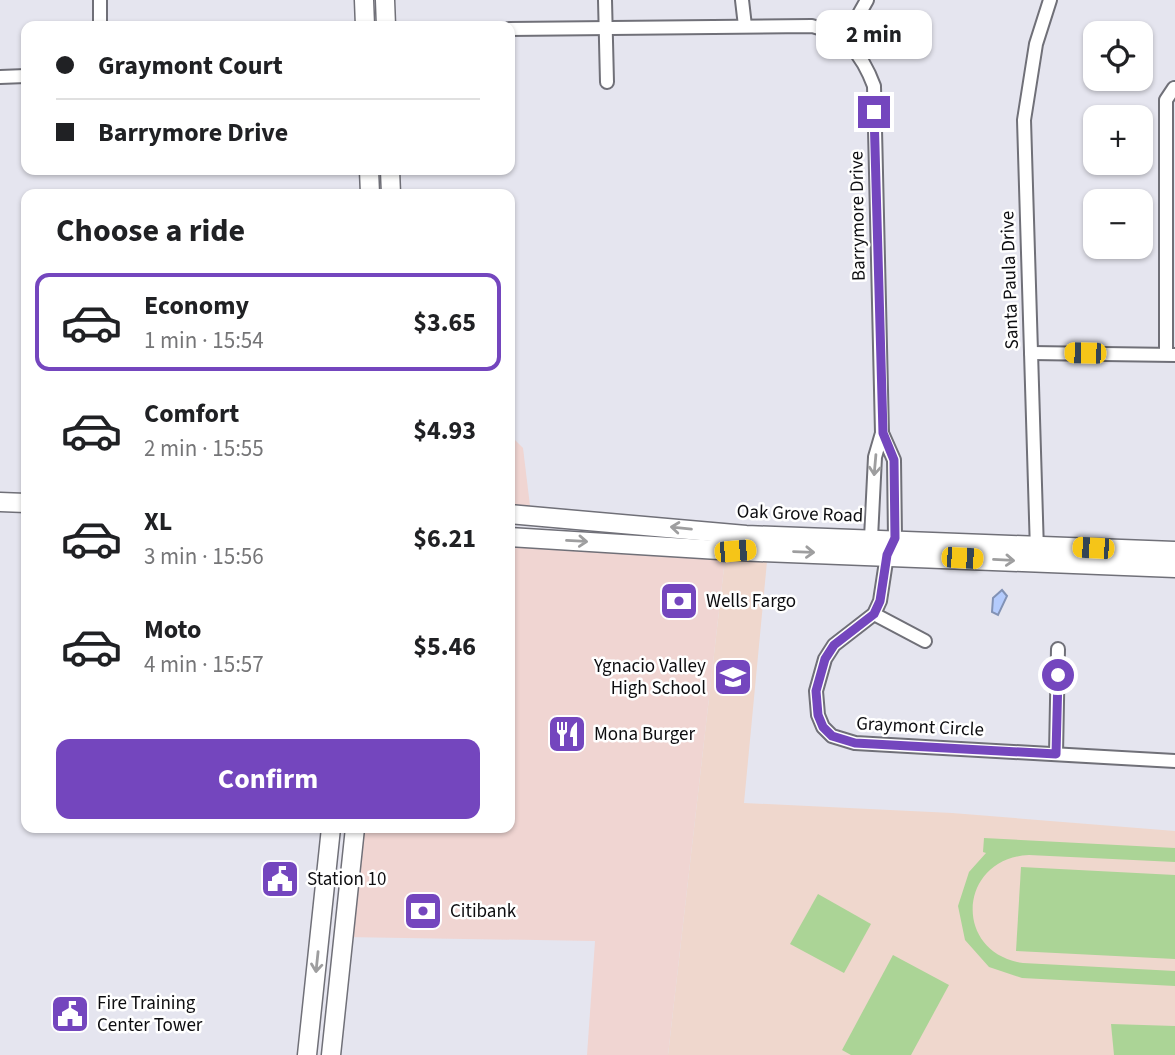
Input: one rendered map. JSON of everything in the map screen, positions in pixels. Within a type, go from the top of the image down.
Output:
[{"type":"main road","points":[[364,0],[365,21]]},
{"type":"main road","points":[[385,0],[386,21]]},
{"type":"main road","points":[[0,502],[21,503]]},
{"type":"main road","name":"Oak Grove Road","points":[[515,515],[746,535],[871,538],[891,547]]},
{"type":"main road","name":"Oak Grove Road","points":[[515,537],[735,551],[891,547],[1037,553],[1175,551]]},
{"type":"main road","name":"Oak Grove Road","points":[[1037,553],[1175,568]]},
{"type":"main road","points":[[307,1055],[330,833]]},
{"type":"main road","points":[[331,1055],[354,833]]},
{"type":"street","points":[[100,0],[100,21]]},
{"type":"street","points":[[605,0],[607,82]]},
{"type":"street","points":[[743,0],[745,26]]},
{"type":"street","points":[[515,29],[812,26],[831,30],[845,39],[867,0]]},
{"type":"street","name":"Santa Paula Drive","points":[[1037,553],[1024,120],[1036,44],[1050,0]]},
{"type":"street","name":"Barrymore Drive","points":[[845,39],[864,60],[874,86],[883,433],[894,460],[891,547]]},
{"type":"street","points":[[0,77],[21,76]]},
{"type":"street","points":[[1031,353],[1170,355],[1166,100],[1174,88]]},
{"type":"street","name":"Barrymore Drive","points":[[871,538],[874,457],[883,433]]},
{"type":"street","points":[[891,547],[880,601],[874,614],[925,641]]},
{"type":"street","name":"Graymont Circle","points":[[874,614],[834,645],[819,675],[818,715],[823,727],[832,736],[855,743],[1175,761]]},
{"type":"street","points":[[1056,754],[1058,649]]},
{"type":"shaded area","points":[[515,440],[523,448],[531,514],[515,514]]},
{"type":"shaded area","points":[[515,537],[726,550],[668,1055],[587,1055],[595,941],[344,937],[354,833],[515,833]]},
{"type":"shaded area","name":"Ygnacio Valley High School","points":[[726,550],[768,551],[744,803],[952,813],[1175,831],[1175,1055],[668,1055]]},
{"type":"green space","points":[[984,838],[1175,848],[1175,862],[1029,855],[1005,860],[988,872],[977,888],[973,906],[975,925],[984,942],[1000,956],[1023,963],[1175,971],[1175,986],[1022,978],[989,967],[965,940],[958,906],[969,872],[986,853],[983,852]]},
{"type":"green space","points":[[1021,867],[1175,875],[1175,959],[1016,951]]},
{"type":"green space","points":[[818,894],[871,924],[844,973],[790,944]]},
{"type":"green space","points":[[893,955],[949,985],[911,1055],[851,1055],[842,1050]]},
{"type":"green space","points":[[1111,1024],[1175,1026],[1175,1055],[1114,1055]]},
{"type":"water","points":[[1002,590],[1007,596],[998,615],[992,612],[993,598]]},
{"type":"place","name":"Wells Fargo","points":[[679,601]]},
{"type":"place","name":"Ygnacio Valley High School","points":[[733,677]]},
{"type":"place","name":"Mona Burger","points":[[567,734]]},
{"type":"place","name":"Station 10","points":[[280,879]]},
{"type":"place","name":"Citibank","points":[[423,911]]},
{"type":"place","name":"Fire Training Center Tower","points":[[70,1014]]},
{"type":"route","points":[[874,112],[883,433],[894,460],[895,538],[887,555],[880,601],[874,614],[834,645],[825,659],[816,691],[818,715],[823,727],[832,736],[855,743],[1056,754],[1058,675]]}]
